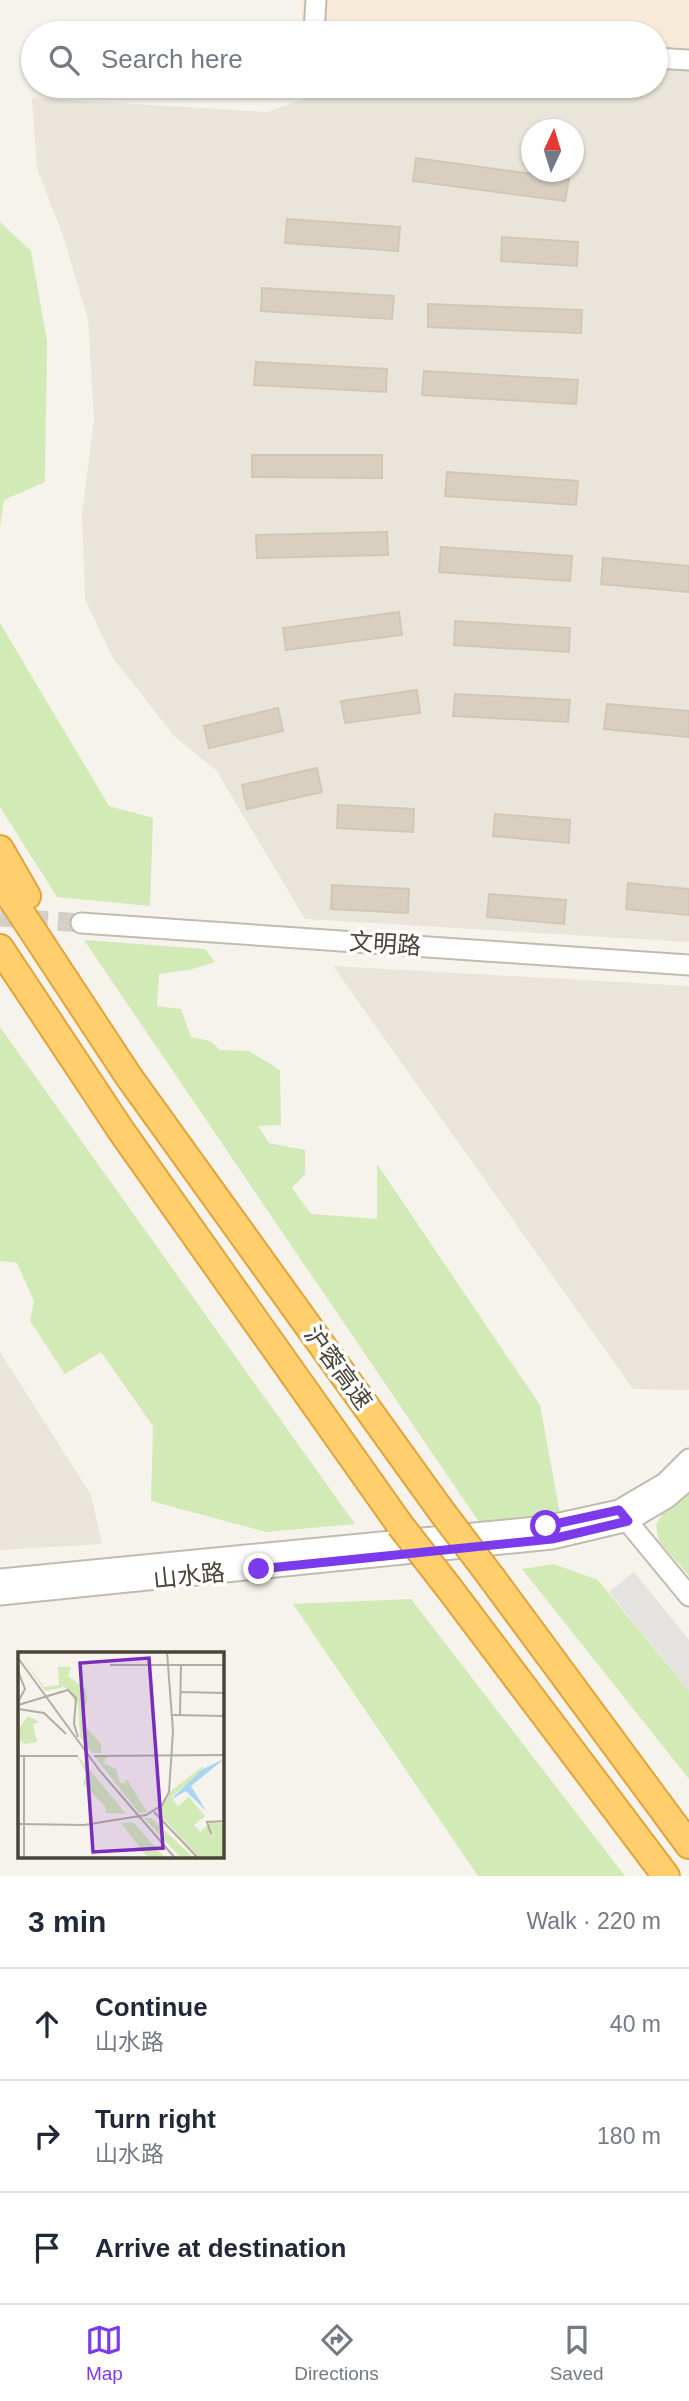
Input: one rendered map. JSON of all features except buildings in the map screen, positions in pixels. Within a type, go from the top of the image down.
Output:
[{"type":"highway","points":[[0,849],[129,1077]]},
{"type":"highway","name":"沪蓉高速","points":[[0,881],[129,1077],[442,1512],[689,1845]]},
{"type":"highway","name":"沪蓉高速","points":[[0,948],[122,1132],[400,1525],[666,1876]]},
{"type":"street","points":[[315,21],[316,0]]},
{"type":"street","points":[[668,59],[689,60]]},
{"type":"street","name":"文明路","points":[[80,923],[689,965]]},
{"type":"street","points":[[623,1516],[666,1483],[689,1459]]},
{"type":"street","points":[[623,1516],[667,1498],[689,1479]]},
{"type":"street","points":[[623,1516],[689,1596]]},
{"type":"street","name":"山水路","points":[[0,1579],[546,1526],[623,1516]]},
{"type":"street","name":"山水路","points":[[0,1595],[552,1539],[623,1516]]},
{"type":"shaded area","points":[[302,0],[689,0],[689,48],[668,47],[668,21],[301,21]]},
{"type":"shaded area","points":[[668,69],[689,70],[689,942],[305,919],[216,770],[174,736],[113,658],[85,599],[82,514],[94,419],[88,319],[63,236],[37,168],[32,98],[267,112],[304,98],[668,98]]},
{"type":"shaded area","points":[[333,966],[689,986],[689,1390],[633,1389]]},
{"type":"shaded area","points":[[0,1352],[91,1495],[102,1544],[0,1550]]},
{"type":"shaded area","points":[[634,1572],[689,1640],[689,1691],[609,1592]]},
{"type":"green space","points":[[0,222],[31,251],[47,341],[45,482],[4,500],[0,527]]},
{"type":"green space","points":[[0,623],[109,806],[153,818],[150,906],[57,897],[0,807]]},
{"type":"green space","points":[[84,940],[205,949],[215,962],[189,970],[159,974],[157,1006],[181,1009],[191,1037],[210,1041],[220,1050],[249,1051],[280,1070],[281,1125],[258,1126],[269,1143],[305,1150],[305,1174],[292,1188],[311,1214],[377,1219],[377,1164],[540,1405],[560,1514],[479,1522]]},
{"type":"green space","points":[[0,1027],[355,1524],[266,1532],[151,1501],[153,1426],[101,1352],[65,1374],[30,1321],[34,1301],[17,1263],[0,1261]]},
{"type":"green space","points":[[689,1493],[689,1576],[659,1541],[656,1525],[663,1513]]},
{"type":"green space","points":[[554,1564],[598,1580],[689,1691],[689,1779],[522,1569]]},
{"type":"green space","points":[[411,1599],[625,1876],[478,1876],[293,1604]]},
{"type":"tunnel","points":[[0,917],[81,923]]},
{"type":"route","points":[[259,1569],[552,1539],[628,1521],[619,1510],[546,1526]]}]
